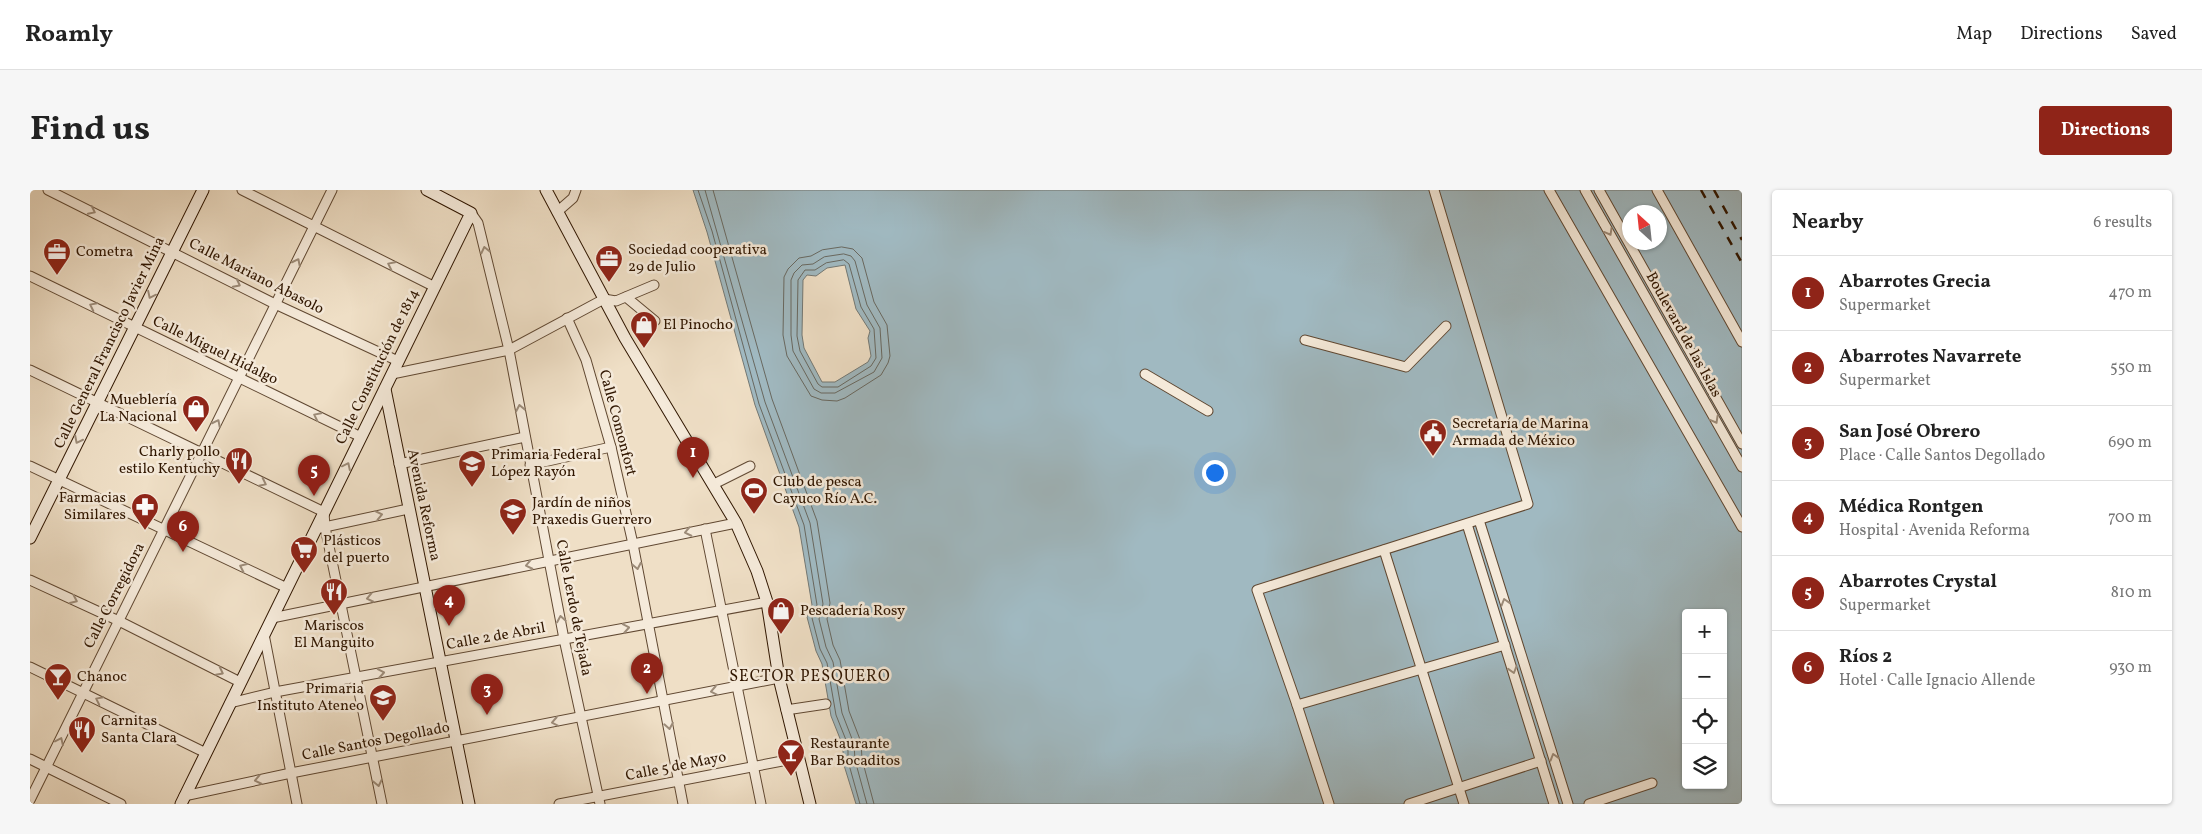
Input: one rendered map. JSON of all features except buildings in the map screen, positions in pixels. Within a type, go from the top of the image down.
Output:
[{"type":"street","name":"Calle Mariano Abasolo","points":[[48,190],[276,304],[398,361]]},
{"type":"street","name":"Calle General Francisco Javier Mina","points":[[30,538],[203,190]]},
{"type":"street","points":[[242,190],[435,287]]},
{"type":"street","name":"Calle Corregidora","points":[[30,800],[332,190]]},
{"type":"street","points":[[426,190],[471,213]]},
{"type":"street","points":[[546,190],[604,299],[736,522],[757,571],[767,602],[779,678],[810,804]]},
{"type":"street","points":[[557,212],[573,198],[576,190]]},
{"type":"street","points":[[1328,804],[1297,705],[1257,590],[1528,504],[1434,190]]},
{"type":"street","points":[[1549,190],[1742,527]]},
{"type":"street","name":"Boulevard de las Islas","points":[[1585,190],[1742,467]]},
{"type":"street","name":"Boulevard de las Islas","points":[[1599,190],[1742,444]]},
{"type":"street","points":[[1657,190],[1742,342]]},
{"type":"street","name":"Calle Constitución de 1814","points":[[182,800],[287,588],[320,528],[324,512],[471,213]]},
{"type":"street","name":"Calle Lerdo de Tejada","points":[[471,213],[478,223],[508,350],[564,639],[599,800]]},
{"type":"street","name":"Calle Miguel Hidalgo","points":[[30,276],[135,326],[239,379],[363,432]]},
{"type":"street","points":[[392,374],[508,350],[604,299],[616,301],[654,285]]},
{"type":"street","points":[[626,297],[655,321]]},
{"type":"street","name":"Calle Comonfort","points":[[567,318],[586,360],[611,447],[633,544],[683,804]]},
{"type":"street","points":[[1306,340],[1406,367],[1446,326]]},
{"type":"street","points":[[30,370],[324,512]]},
{"type":"street","points":[[1145,374],[1208,411]]},
{"type":"street","name":"Avenida Reforma","points":[[385,389],[469,804]]},
{"type":"street","points":[[363,432],[370,420],[375,418],[391,426]]},
{"type":"street","points":[[399,464],[525,436]]},
{"type":"street","points":[[530,465],[611,447]]},
{"type":"street","points":[[30,466],[58,481],[287,588]]},
{"type":"street","points":[[714,484],[750,466]]},
{"type":"street","points":[[382,804],[341,604],[320,528],[408,509]]},
{"type":"street","points":[[1479,520],[1568,804]]},
{"type":"street","points":[[272,618],[736,522]]},
{"type":"street","points":[[1467,524],[1554,804]]},
{"type":"street","points":[[705,529],[761,804]]},
{"type":"street","points":[[1384,550],[1464,804]]},
{"type":"street","points":[[30,580],[119,621],[240,682]]},
{"type":"street","name":"Calle 2 de Abril","points":[[230,704],[275,692],[767,602]]},
{"type":"street","points":[[264,634],[297,804]]},
{"type":"street","points":[[1297,705],[1505,645]]},
{"type":"street","points":[[30,667],[206,753]]},
{"type":"street","name":"Calle Santos Degollado","points":[[182,800],[291,773],[779,678]]},
{"type":"street","points":[[786,710],[826,704]]},
{"type":"street","name":"Calle 5 de Mayo","points":[[559,804],[599,800],[678,781],[798,758]]},
{"type":"street","points":[[30,759],[121,804]]},
{"type":"street","points":[[1409,804],[1541,761]]},
{"type":"street","points":[[1589,804],[1652,783]]},
{"type":"water","points":[[693,190],[1742,190],[1742,804],[856,804],[843,762],[843,746],[831,716],[822,664],[816,651],[807,617],[812,605],[799,527],[755,405],[707,232]],"holes":[[[845,265],[856,309],[870,331],[868,338],[871,356],[868,362],[835,382],[822,382],[804,348],[802,335],[803,280],[807,275],[816,276],[827,268]]]},
{"type":"railway","points":[[1701,190],[1742,263]]},
{"type":"railway","points":[[1714,190],[1742,240]]},
{"type":"place","name":"Cometra","points":[[57,276]]},
{"type":"place","name":"Sociedad cooperativa 29 de Julio","points":[[609,283]]},
{"type":"place","name":"El Pinocho","points":[[644,349]]},
{"type":"place","name":"Mueblería La Nacional","points":[[196,433]]},
{"type":"place","name":"Secretaría de Marina Armada de México","points":[[1433,457]]},
{"type":"place","name":"Abarrotes Grecia","points":[[693,478]]},
{"type":"place","name":"Charly pollo estilo Kentuchy","points":[[239,485]]},
{"type":"place","name":"Primaria Federal López Rayón","points":[[472,488]]},
{"type":"place","name":"Abarrotes Crystal","points":[[314,496]]},
{"type":"place","name":"Club de pesca Cayuco Río A.C.","points":[[754,515]]},
{"type":"place","name":"Farmacias Similares","points":[[145,531]]},
{"type":"place","name":"Jardín de niños Praxedis Guerrero","points":[[513,536]]},
{"type":"place","name":"Ríos 2","points":[[183,552]]},
{"type":"place","name":"Plásticos del puerto","points":[[304,574]]},
{"type":"place","name":"Mariscos El Manguito","points":[[334,616]]},
{"type":"place","name":"Médica Rontgen","points":[[449,626]]},
{"type":"place","name":"Pescadería Rosy","points":[[781,635]]},
{"type":"place","name":"Abarrotes Navarrete","points":[[647,694]]},
{"type":"place","name":"Chanoc","points":[[58,701]]},
{"type":"place","name":"San José Obrero","points":[[487,715]]},
{"type":"place","name":"Primaria Instituto Ateneo","points":[[383,722]]},
{"type":"place","name":"Carnitas Santa Clara","points":[[82,754]]},
{"type":"place","name":"Restaurante Bar Bocaditos","points":[[791,777]]},
{"type":"district","name":"SECTOR PESQUERO","points":[[810,677]]}]
